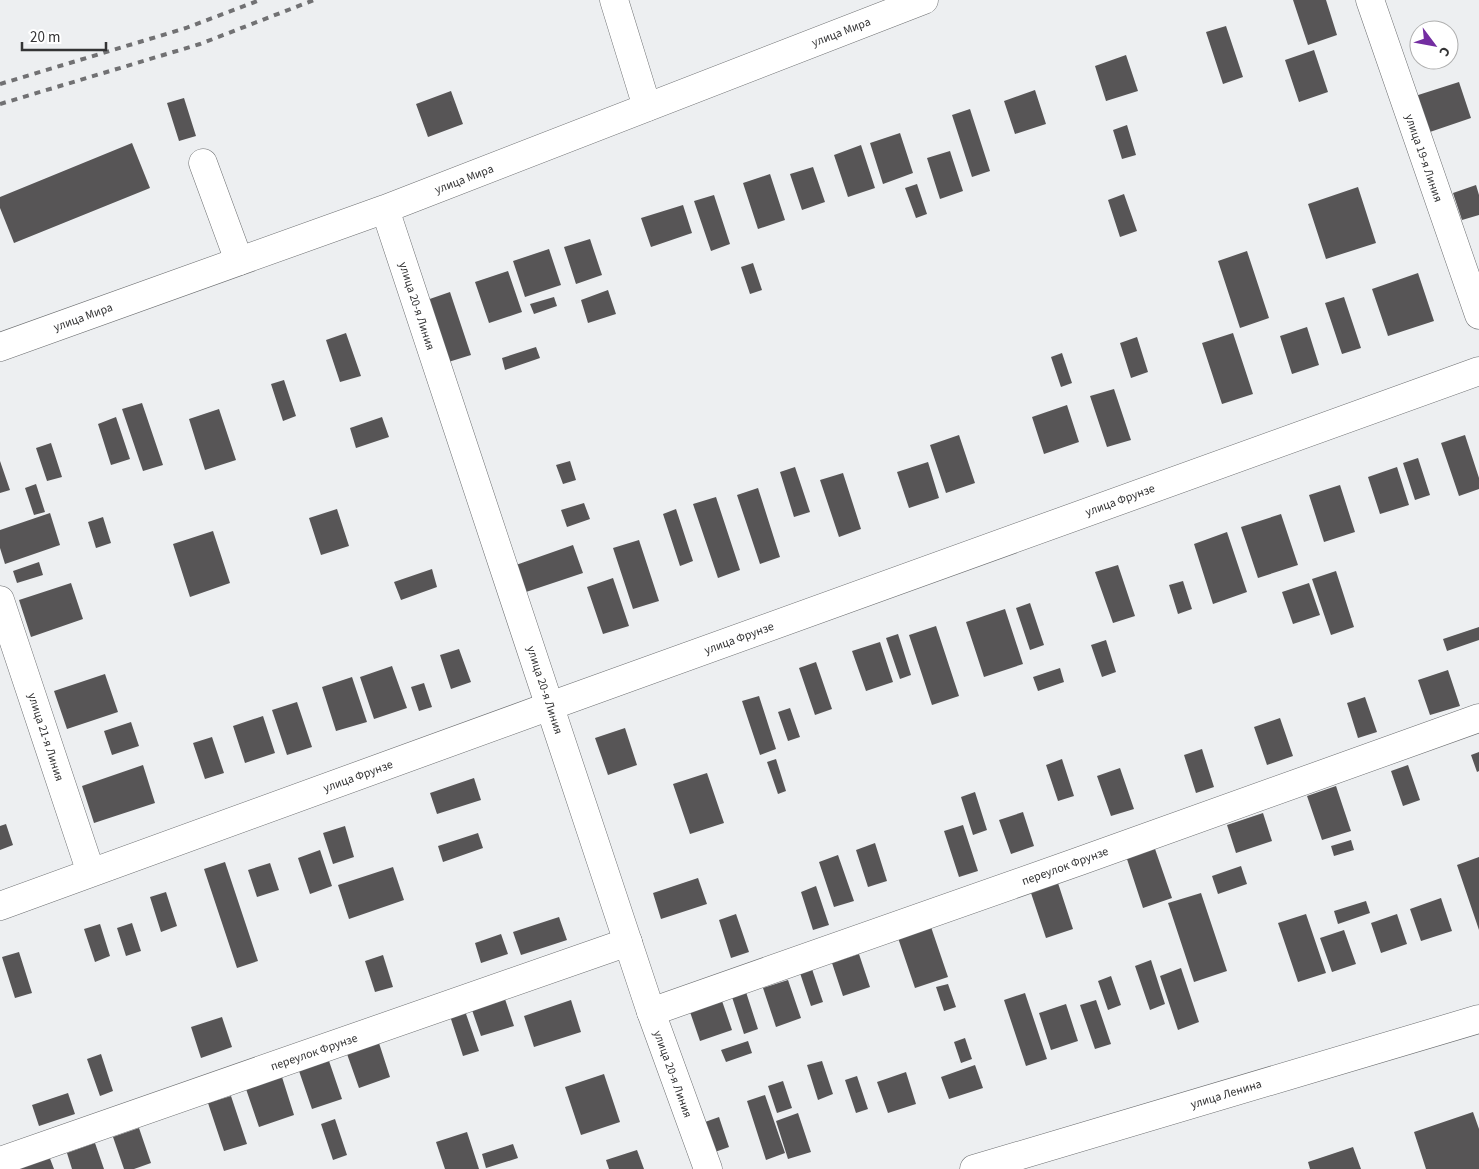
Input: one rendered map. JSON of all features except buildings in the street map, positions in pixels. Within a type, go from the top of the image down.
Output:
[{"type":"street","points":[[614,0],[648,107]]},
{"type":"street","name":"улица Мира","points":[[0,347],[385,209],[924,0]]},
{"type":"street","name":"улица 19-я Линия","points":[[1370,0],[1479,315]]},
{"type":"street","points":[[203,164],[239,261]]},
{"type":"street","name":"улица 20-я Линия","points":[[385,209],[651,1012],[708,1169]]},
{"type":"street","name":"улица Фрунзе","points":[[0,906],[1479,371]]},
{"type":"street","name":"улица 21-я Линия","points":[[0,600],[91,874]]},
{"type":"street","name":"переулок Фрунзе","points":[[651,1012],[1080,862],[1479,718]]},
{"type":"street","name":"переулок Фрунзе","points":[[0,1161],[628,942]]},
{"type":"street","name":"улица Ленина","points":[[974,1169],[1479,1019]]},
{"type":"railway","points":[[0,84],[186,28],[260,0]]},
{"type":"railway","points":[[0,104],[200,44],[314,0]]}]
